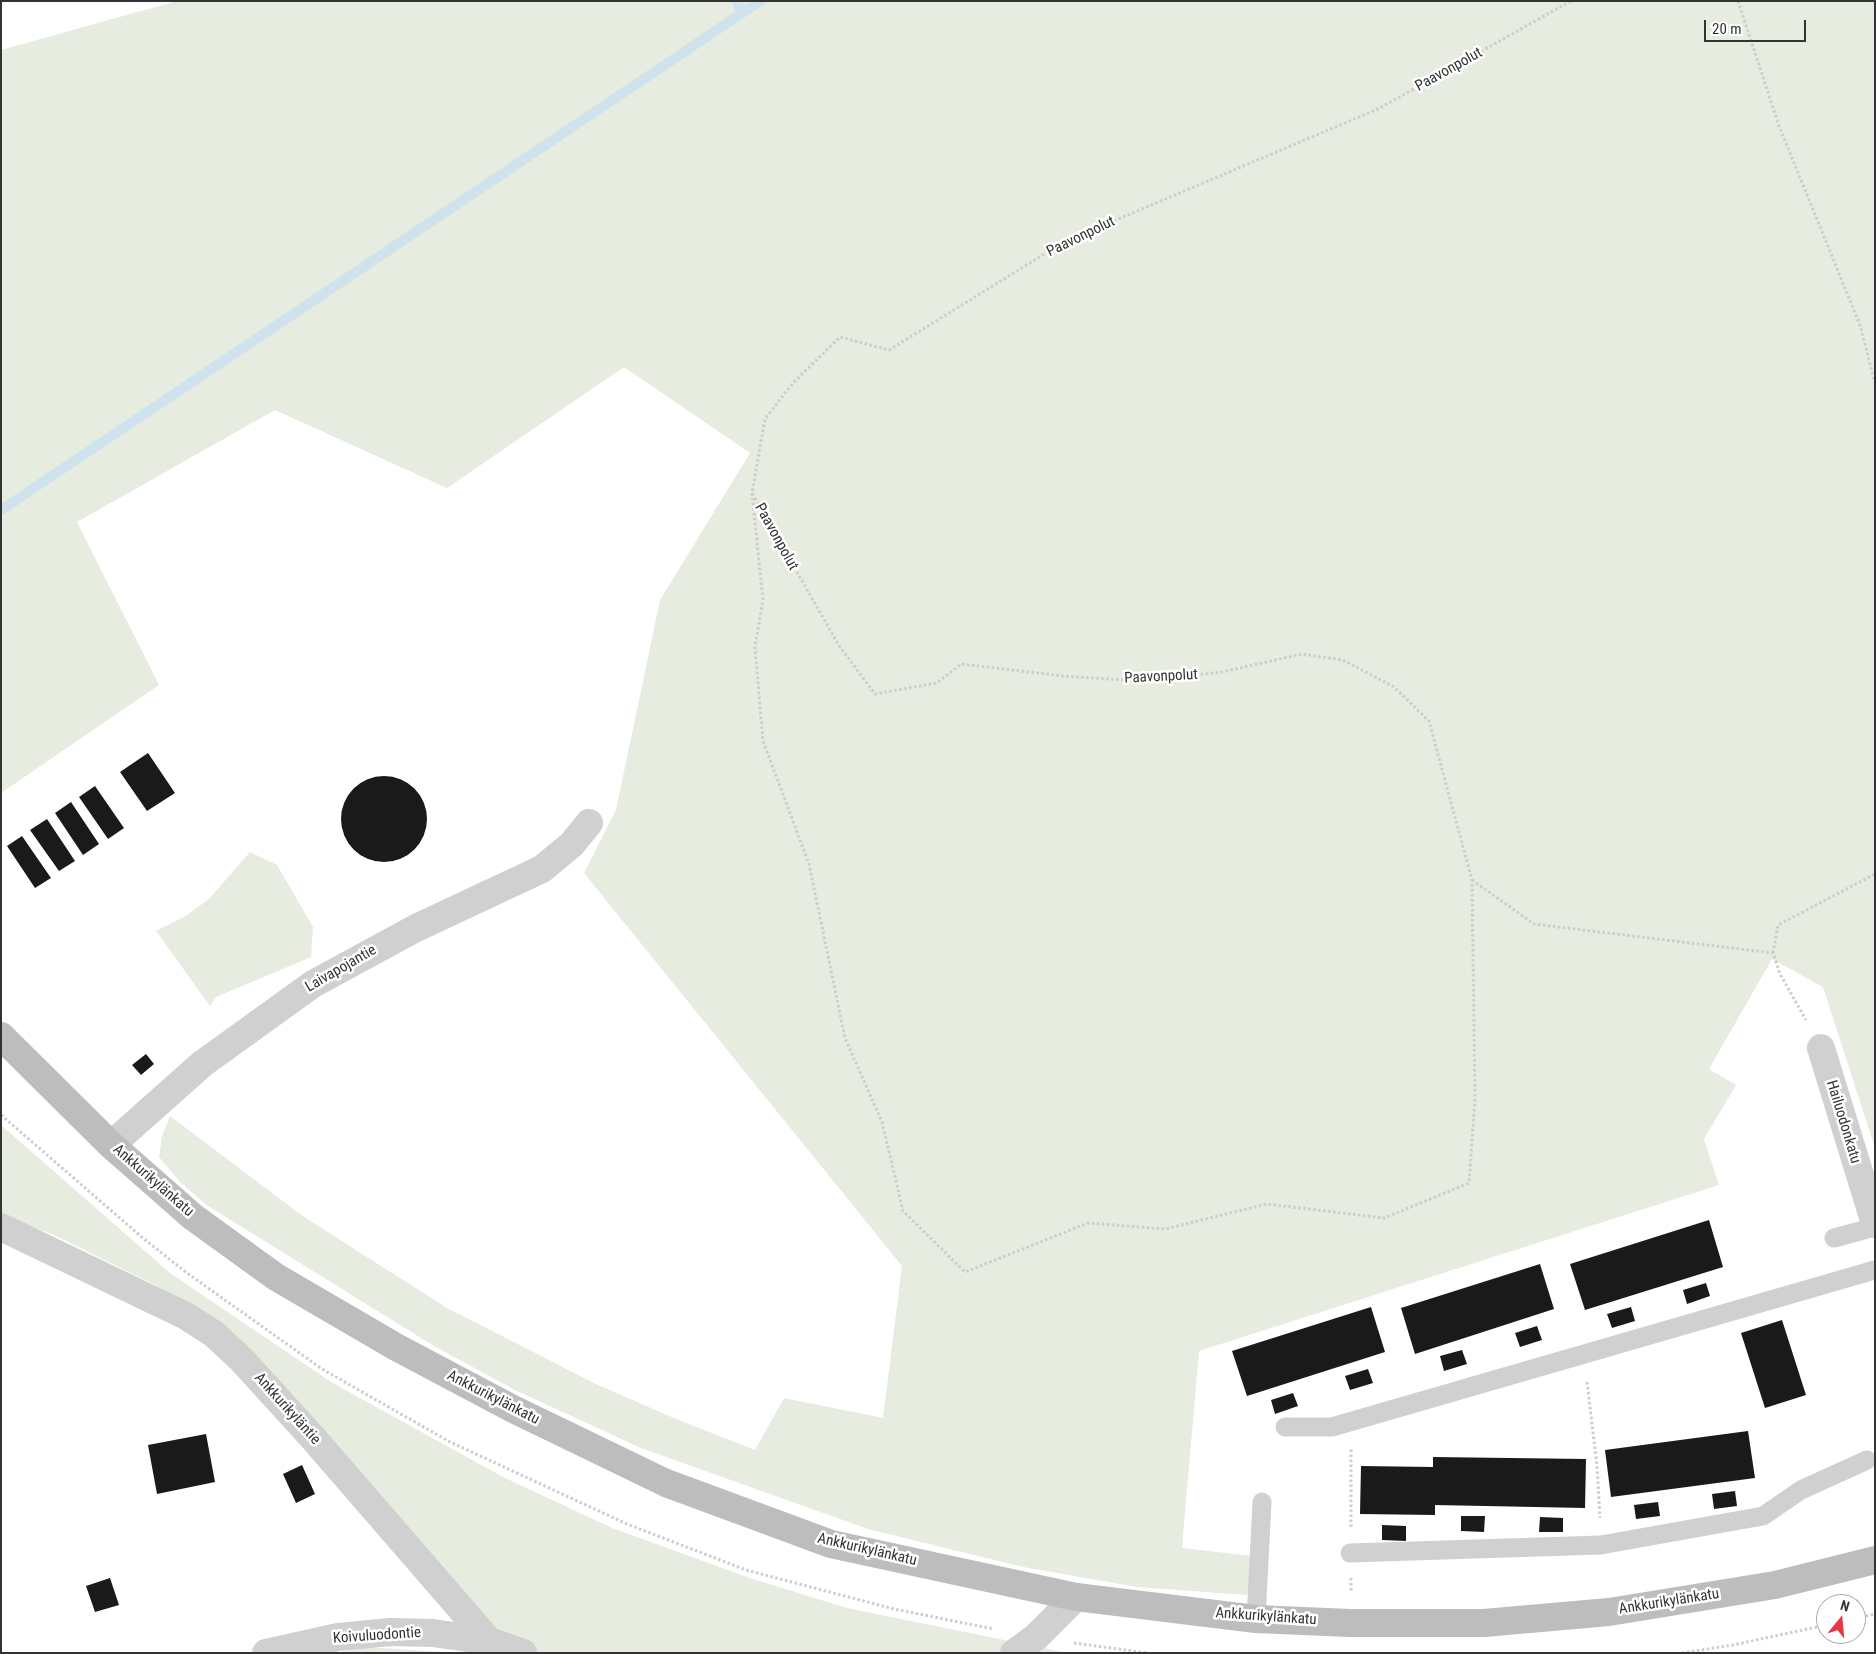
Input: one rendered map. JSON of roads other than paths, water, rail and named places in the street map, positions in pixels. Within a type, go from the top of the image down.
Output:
[{"type":"street","name":"Laivapojantie","points":[[111,1145],[202,1064],[313,984],[416,928],[542,869],[572,844],[589,823]]},
{"type":"street","name":"Ankkurikylänkatu","points":[[1,1036],[111,1145],[193,1217],[276,1277],[396,1347],[513,1409],[666,1483],[831,1544],[1076,1597],[1256,1619],[1350,1623],[1484,1623],[1609,1612],[1775,1585],[1875,1560]]},
{"type":"street","name":"Hailuodonkatu","points":[[1821,1048],[1875,1226]]},
{"type":"street","name":"Ankkurikyläntie","points":[[1,1228],[186,1316],[214,1334],[242,1360],[313,1438],[489,1641],[523,1653]]},
{"type":"street","points":[[1014,1653],[1036,1637],[1076,1597]]},
{"type":"street","name":"Koivuluodontie","points":[[266,1653],[338,1637],[390,1632],[433,1633],[489,1641]]},
{"type":"lane","points":[[1834,1238],[1875,1226]]},
{"type":"lane","points":[[1285,1427],[1332,1427],[1875,1270]]},
{"type":"lane","points":[[1350,1553],[1601,1545],[1763,1516],[1801,1490],[1867,1460]]},
{"type":"lane","points":[[1256,1619],[1262,1502]]},
{"type":"waterway","points":[[737,1],[741,13]]},
{"type":"waterway","points":[[1,510],[760,1]]}]
